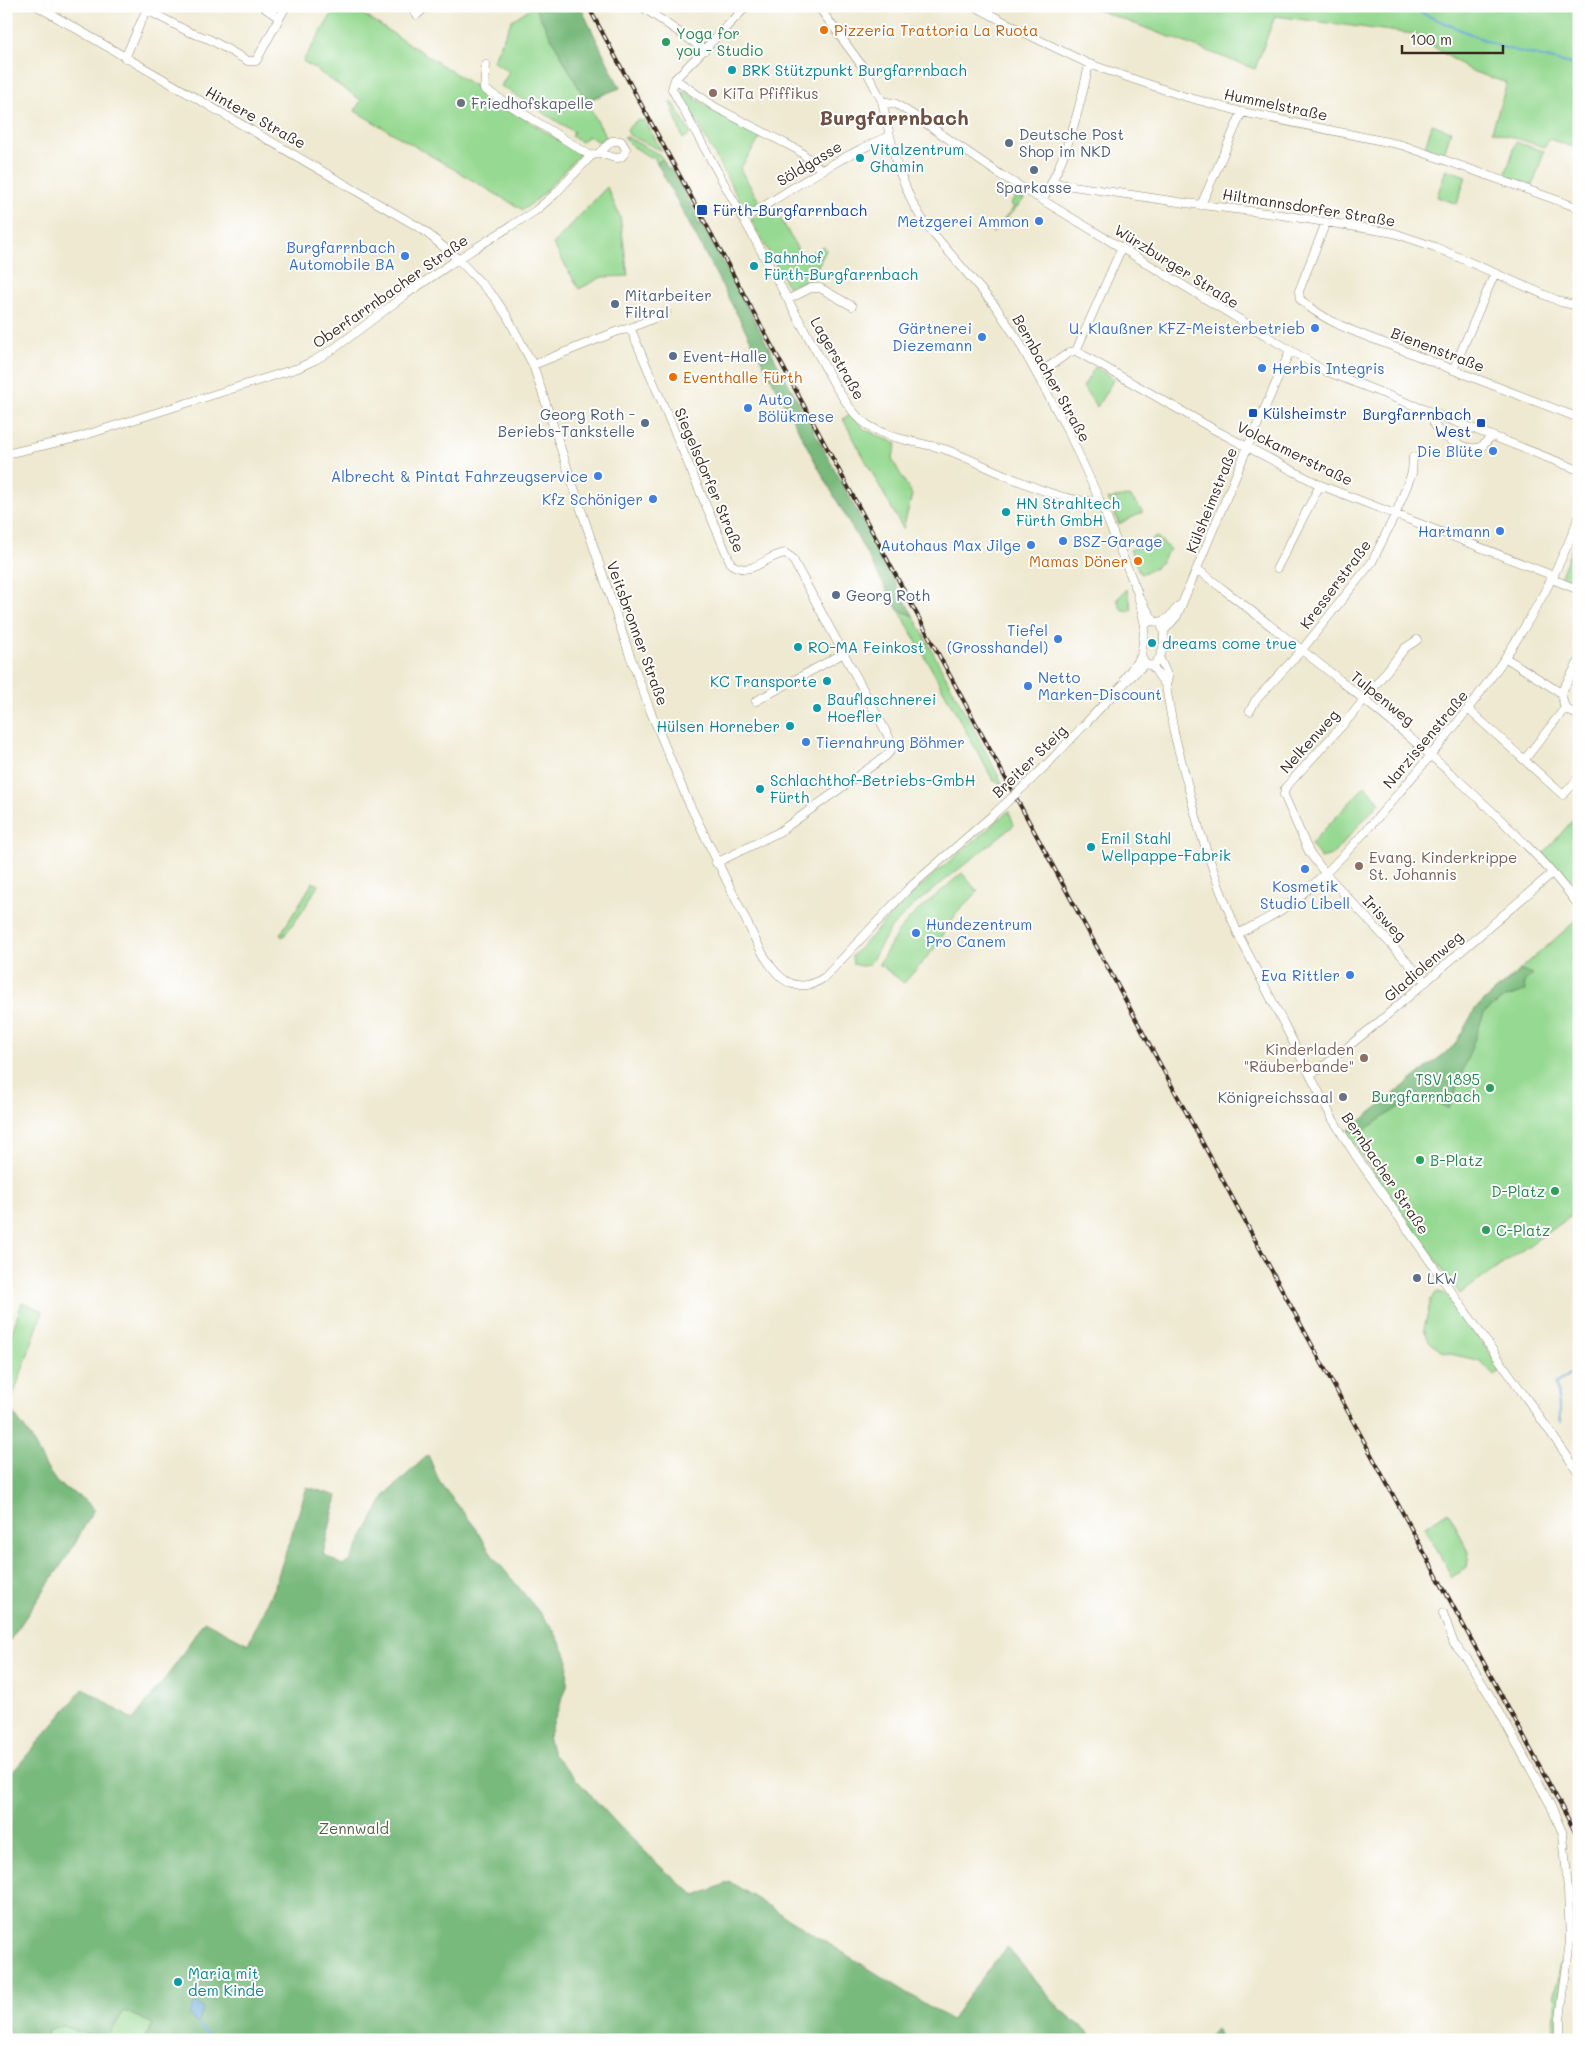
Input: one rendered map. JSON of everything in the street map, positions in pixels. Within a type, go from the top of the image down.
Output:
[{"type":"street","name":"Hintere Straße","points":[[37,6],[414,224],[458,259]]},
{"type":"street","points":[[262,6],[279,18]]},
{"type":"street","points":[[125,58],[147,8],[189,32],[209,39],[248,61],[256,61],[286,6]]},
{"type":"street","points":[[409,6],[417,15],[426,6]]},
{"type":"street","points":[[641,6],[705,50]]},
{"type":"street","points":[[747,6],[674,82],[716,107],[798,150],[822,170]]},
{"type":"street","points":[[818,6],[868,74],[882,101]]},
{"type":"street","name":"Hummelstraße","points":[[974,6],[1029,36],[1089,64],[1183,96],[1242,112],[1402,145],[1579,208]]},
{"type":"street","points":[[1042,200],[1052,183],[1076,116],[1089,64]]},
{"type":"street","points":[[486,65],[484,89],[591,156]]},
{"type":"street","name":"Lagerstraße","points":[[674,82],[672,89],[745,218],[836,387],[861,421],[884,434],[957,454],[1038,488],[1075,500],[1093,501],[1099,499]]},
{"type":"street","name":"Bernbacher Straße","points":[[882,101],[900,177],[919,214],[967,275],[996,308],[1038,374],[1071,437],[1137,591],[1145,625]]},
{"type":"street","name":"Würzburger Straße","points":[[882,101],[896,104],[991,169],[1122,248],[1158,272],[1323,370],[1579,470]]},
{"type":"street","points":[[1201,204],[1242,112]]},
{"type":"street","name":"Söldgasse","points":[[745,218],[822,170],[866,146],[890,136]]},
{"type":"street","name":"Oberfarrnbacher Straße","points":[[6,454],[76,438],[298,368],[315,360],[335,348],[389,306],[458,259],[535,211],[554,195],[591,156],[600,153]]},
{"type":"street","name":"Hiltmannsdorfer Straße","points":[[1052,183],[1394,233],[1435,247],[1561,302],[1579,306]]},
{"type":"street","name":"Bienenstraße","points":[[1326,222],[1299,291],[1300,299],[1308,307],[1337,323],[1579,418]]},
{"type":"street","points":[[1038,374],[1070,352],[1076,351],[1076,346],[1122,248]]},
{"type":"street","name":"Veitsbronner Straße","points":[[458,259],[494,297],[507,316],[533,365],[629,653],[687,799],[716,863],[764,958],[777,975],[785,981],[802,985],[818,982],[843,960]]},
{"type":"street","points":[[1453,370],[1495,273]]},
{"type":"street","points":[[789,299],[811,288],[820,288],[852,306]]},
{"type":"street","points":[[533,365],[666,313]]},
{"type":"street","name":"Siegelsdorfer Straße","points":[[628,329],[632,332],[637,342],[731,564],[740,570],[749,570],[785,553],[792,558],[891,742],[891,750],[886,756],[779,832],[716,863]]},
{"type":"street","name":"Volckamerstraße","points":[[1076,351],[1161,400],[1320,485],[1396,513],[1579,590]]},
{"type":"street","name":"Külsheimstraße","points":[[1164,631],[1178,616],[1181,604],[1290,351]]},
{"type":"street","points":[[1433,414],[1433,424],[1440,434],[1470,448],[1482,446],[1491,436]]},
{"type":"street","name":"Kresserstraße","points":[[1250,711],[1255,701],[1301,650],[1372,562],[1396,513],[1412,474],[1413,457]]},
{"type":"street","points":[[1277,568],[1320,485]]},
{"type":"street","name":"Narzissenstraße","points":[[1238,934],[1286,907],[1325,873],[1382,812],[1469,710],[1506,658],[1553,578],[1566,551],[1579,516]]},
{"type":"street","name":"Tulpenweg","points":[[1197,570],[1364,700],[1431,756],[1504,822],[1579,906]]},
{"type":"street","points":[[1137,591],[1164,631],[1160,659],[1168,678],[1166,686]]},
{"type":"street","name":"Külsheimstraße","points":[[1145,625],[1150,621],[1157,622],[1167,619],[1181,604]]},
{"type":"street","points":[[1122,684],[1141,656],[1145,625]]},
{"type":"street","name":"Nelkenweg","points":[[1325,873],[1309,852],[1285,801],[1285,788],[1364,700],[1405,648],[1417,640]]},
{"type":"street","points":[[756,702],[844,653]]},
{"type":"street","name":"Bernbacher Straße","points":[[1141,656],[1166,686],[1174,733],[1199,828],[1218,887],[1238,934],[1335,1124],[1579,1473]]},
{"type":"street","points":[[1506,658],[1561,692]]},
{"type":"street","name":"Breiter Steig","points":[[843,960],[909,888],[1032,779],[1067,745],[1122,684],[1160,659]]},
{"type":"street","points":[[1579,661],[1561,692],[1565,708],[1579,716]]},
{"type":"street","points":[[1525,759],[1565,708]]},
{"type":"street","points":[[1469,710],[1563,795],[1579,778]]},
{"type":"street","name":"Irisweg","points":[[1325,873],[1426,982]]},
{"type":"street","name":"Gladiolenweg","points":[[1310,1074],[1320,1069],[1366,1033],[1551,874]]},
{"type":"street","points":[[1442,1612],[1454,1644],[1468,1660],[1496,1706],[1550,1804],[1563,1834],[1570,1940],[1560,2019],[1560,2040]]},
{"type":"green space","points":[[337,6],[350,6],[580,154],[539,198],[523,210],[355,111],[361,100],[303,61]]},
{"type":"green space","points":[[534,6],[606,137],[599,142],[588,136],[581,142],[571,136],[574,132],[501,86],[509,72],[493,61],[512,20]]},
{"type":"green space","points":[[534,6],[580,6],[620,88],[586,101]]},
{"type":"green space","points":[[1087,6],[1579,6],[1579,149],[1549,139],[1545,147],[1492,131],[1507,83],[1471,71],[1414,34],[1275,16],[1255,69]]},
{"type":"green space","points":[[685,91],[708,107],[762,135],[740,169],[760,203],[746,212],[683,97],[683,92]]},
{"type":"green space","points":[[670,102],[674,104],[691,134],[683,139]]},
{"type":"green space","points":[[637,120],[645,121],[662,151],[629,135],[627,129]]},
{"type":"green space","points":[[1432,124],[1451,131],[1444,153],[1425,147]]},
{"type":"green space","points":[[625,136],[660,155],[663,159],[657,163],[654,157],[651,158],[631,145]]},
{"type":"green space","points":[[1516,142],[1544,151],[1533,185],[1505,176]]},
{"type":"green space","points":[[663,159],[668,169],[672,169],[698,217],[696,218],[699,224],[702,223],[913,615],[898,610],[818,467],[657,163]]},
{"type":"green space","points":[[1446,169],[1466,176],[1457,204],[1437,197]]},
{"type":"green space","points":[[607,187],[620,217],[628,276],[602,277],[579,289],[553,244]]},
{"type":"green space","points":[[1018,195],[1024,199],[992,234],[1014,207],[1010,204]]},
{"type":"green space","points":[[773,205],[802,257],[824,246],[826,250],[811,279],[788,287],[751,220]]},
{"type":"green space","points":[[1095,367],[1114,379],[1097,407],[1083,387]]},
{"type":"green space","points":[[851,413],[864,429],[897,444],[892,459],[912,495],[903,529],[843,419]]},
{"type":"green space","points":[[1130,496],[1143,512],[1119,524],[1108,499]]},
{"type":"green space","points":[[1579,531],[1579,586],[1560,578]]},
{"type":"green space","points":[[1157,537],[1170,549],[1156,568],[1140,574],[1130,550]]},
{"type":"green space","points":[[1127,589],[1132,609],[1127,611],[1121,609],[1117,599]]},
{"type":"green space","points":[[899,610],[913,615],[1004,786],[993,780]]},
{"type":"green space","points":[[1365,786],[1380,802],[1332,855],[1321,858],[1311,844]]},
{"type":"green space","points":[[1009,811],[1014,825],[914,905],[891,928],[869,965],[853,964],[852,956],[890,916],[932,876]]},
{"type":"green space","points":[[1579,813],[1579,899],[1543,854]]},
{"type":"green space","points":[[962,873],[978,892],[956,914],[935,948],[904,983],[879,964],[898,932],[913,915]]},
{"type":"green space","points":[[313,882],[318,885],[302,912],[283,937],[280,935]]},
{"type":"green space","name":"TSV 1895 Burgfarrnbach","points":[[1579,918],[1579,1210],[1460,1294],[1346,1133],[1454,1046],[1476,1008]]},
{"type":"green space","points":[[1522,970],[1533,974],[1524,982],[1525,991],[1504,998],[1484,1013],[1449,1109],[1419,1094],[1358,1134],[1349,1130],[1454,1046],[1476,1008]]},
{"type":"green space","points":[[1437,1292],[1443,1293],[1451,1300],[1500,1367],[1500,1373],[1494,1376],[1481,1361],[1442,1352],[1429,1341],[1424,1329],[1431,1299]]},
{"type":"green space","points":[[22,1302],[43,1311],[9,1408],[6,1403],[6,1351]]},
{"type":"green space","points":[[6,1403],[30,1436],[46,1467],[57,1483],[86,1501],[94,1509],[72,1549],[6,1646]]},
{"type":"green space","name":"Zennwald","points":[[428,1455],[440,1483],[475,1527],[492,1555],[553,1629],[568,1658],[567,1686],[548,1737],[553,1754],[620,1827],[666,1872],[696,1896],[730,1882],[951,2020],[1007,1947],[1056,2005],[1097,2040],[143,2040],[153,2024],[124,2011],[106,2040],[100,2040],[63,2025],[48,2030],[45,2040],[20,2040],[11,2037],[6,2026],[6,1780],[84,1688],[133,1720],[173,1668],[204,1621],[248,1644],[275,1585],[307,1487],[337,1496],[323,1554],[342,1565],[350,1561],[386,1494]]},
{"type":"green space","points":[[1448,1511],[1469,1552],[1467,1568],[1452,1577],[1424,1527]]},
{"type":"green space","points":[[1562,1960],[1565,1962],[1555,2040],[1547,2040],[1553,2027],[1555,1990],[1559,1978],[1559,1966]]},
{"type":"green space","points":[[124,2011],[153,2024],[143,2040],[106,2040]]},
{"type":"green space","points":[[63,2025],[100,2040],[45,2040],[48,2030]]},
{"type":"green space","points":[[1216,2029],[1223,2040],[1204,2040]]},
{"type":"water","points":[[195,2003],[203,2008],[198,2025],[189,2015]]},
{"type":"waterway","points":[[1405,6],[1501,47],[1579,66]]},
{"type":"waterway","points":[[1561,1421],[1556,1384],[1579,1368]]},
{"type":"waterway","points":[[198,2025],[213,2040]]},
{"type":"railway","points":[[588,6],[1579,1839]]},
{"type":"place","name":"Pizzeria Trattoria La Ruota","points":[[824,30]]},
{"type":"place","name":"Yoga for you - Studio","points":[[666,42]]},
{"type":"place","name":"BRK Stützpunkt Burgfarrnbach","points":[[732,70]]},
{"type":"place","name":"KiTa Pfiffikus","points":[[713,93]]},
{"type":"place","name":"Friedhofskapelle","points":[[461,103]]},
{"type":"place","name":"Deutsche Post Shop im NKD","points":[[1009,143]]},
{"type":"place","name":"Vitalzentrum Ghamin","points":[[860,158]]},
{"type":"place","name":"Sparkasse","points":[[1034,170]]},
{"type":"place","name":"Fürth-Burgfarrnbach","points":[[702,210]]},
{"type":"place","name":"Metzgerei Ammon","points":[[1039,221]]},
{"type":"place","name":"Burgfarrnbach Automobile BA","points":[[405,256]]},
{"type":"place","name":"Bahnhof Fürth-Burgfarrnbach","points":[[754,266]]},
{"type":"place","name":"Mitarbeiter Filtral","points":[[615,304]]},
{"type":"place","name":"U. Klaußner KFZ-Meisterbetrieb","points":[[1315,328]]},
{"type":"place","name":"Gärtnerei Diezemann","points":[[982,337]]},
{"type":"place","name":"Event-Halle","points":[[673,356]]},
{"type":"place","name":"Herbis Integris","points":[[1262,368]]},
{"type":"place","name":"Eventhalle Fürth","points":[[673,377]]},
{"type":"place","name":"Auto Bölükmese","points":[[748,408]]},
{"type":"place","name":"Külsheimstr","points":[[1253,413]]},
{"type":"place","name":"Georg Roth - Beriebs-Tankstelle","points":[[645,423]]},
{"type":"place","name":"Burgfarrnbach West","points":[[1481,423]]},
{"type":"place","name":"Die Blüte","points":[[1493,451]]},
{"type":"place","name":"Albrecht & Pintat Fahrzeugservice","points":[[598,476]]},
{"type":"place","name":"Kfz Schöniger","points":[[653,499]]},
{"type":"place","name":"HN Strahltech Fürth GmbH","points":[[1006,512]]},
{"type":"place","name":"Hartmann","points":[[1500,531]]},
{"type":"place","name":"BSZ-Garage","points":[[1063,541]]},
{"type":"place","name":"Autohaus Max Jilge","points":[[1031,545]]},
{"type":"place","name":"Mamas Döner","points":[[1138,561]]},
{"type":"place","name":"Georg Roth","points":[[836,595]]},
{"type":"place","name":"Tiefel (Grosshandel)","points":[[1058,639]]},
{"type":"place","name":"dreams come true","points":[[1152,643]]},
{"type":"place","name":"RO-MA Feinkost","points":[[798,647]]},
{"type":"place","name":"KC Transporte","points":[[827,681]]},
{"type":"place","name":"Netto Marken-Discount","points":[[1028,686]]},
{"type":"place","name":"Bauflaschnerei Hoefler","points":[[817,708]]},
{"type":"place","name":"Hülsen Horneber","points":[[790,726]]},
{"type":"place","name":"Tiernahrung Böhmer","points":[[806,742]]},
{"type":"place","name":"Schlachthof-Betriebs-GmbH Fürth","points":[[760,789]]},
{"type":"place","name":"Emil Stahl Wellpappe-Fabrik","points":[[1091,847]]},
{"type":"place","name":"Evang. Kinderkrippe St. Johannis","points":[[1359,866]]},
{"type":"place","name":"Kosmetik Studio Libell","points":[[1305,869]]},
{"type":"place","name":"Hundezentrum Pro Canem","points":[[916,933]]},
{"type":"place","name":"Eva Rittler","points":[[1350,975]]},
{"type":"place","name":"Kinderladen \"Räuberbande\"","points":[[1364,1058]]},
{"type":"place","name":"TSV 1895 Burgfarrnbach","points":[[1490,1088]]},
{"type":"place","name":"Königreichssaal","points":[[1343,1097]]},
{"type":"place","name":"B-Platz","points":[[1420,1160]]},
{"type":"place","name":"D-Platz","points":[[1555,1191]]},
{"type":"place","name":"C-Platz","points":[[1486,1230]]},
{"type":"place","name":"LKW","points":[[1417,1278]]},
{"type":"place","name":"Maria mit dem Kinde","points":[[178,1982]]},
{"type":"district","name":"Burgfarrnbach","points":[[894,117]]}]
